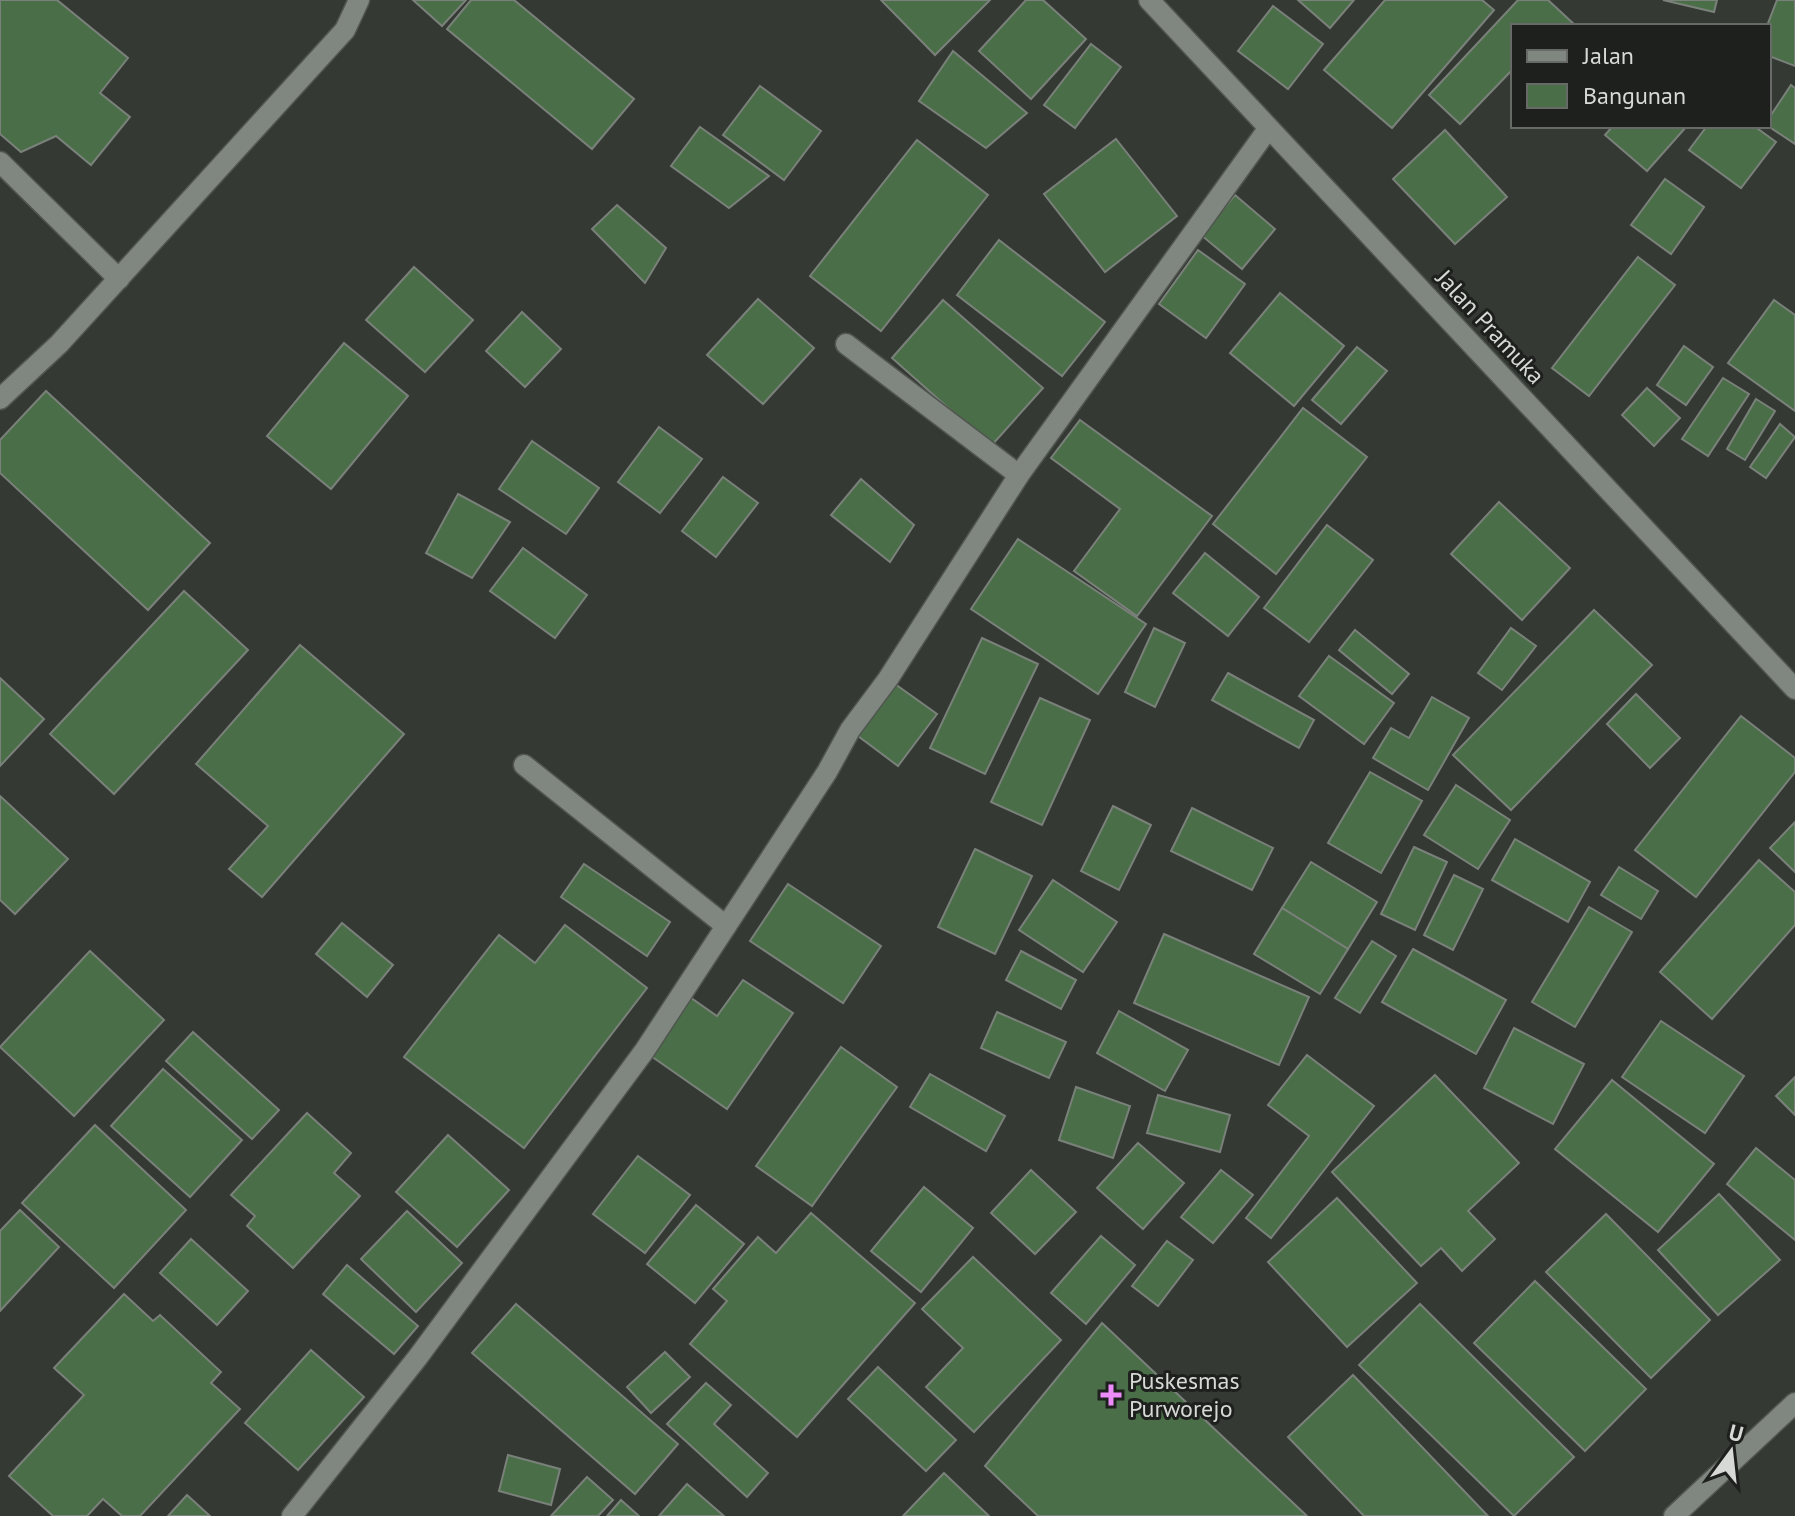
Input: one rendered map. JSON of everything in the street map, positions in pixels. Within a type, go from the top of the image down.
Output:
[{"type":"street","points":[[0,399],[59,344],[345,30],[359,0]]},
{"type":"street","name":"Jalan Pramuka","points":[[1149,0],[1795,689]]},
{"type":"street","points":[[292,1516],[418,1357],[626,1076],[1019,475],[1268,129]]},
{"type":"street","points":[[0,162],[119,279]]},
{"type":"street","points":[[846,344],[1019,475]]},
{"type":"street","points":[[524,765],[726,926]]},
{"type":"street","points":[[1674,1516],[1795,1403]]},
{"type":"building","points":[[0,0],[57,0],[128,58],[100,93],[130,117],[91,165],[56,136],[21,152],[0,134]]},
{"type":"building","points":[[413,0],[466,0],[442,26]]},
{"type":"building","points":[[471,0],[514,0],[634,99],[592,149],[447,29]]},
{"type":"building","points":[[881,0],[990,0],[935,55]]},
{"type":"building","points":[[1026,0],[1043,0],[1086,39],[1031,99],[979,51]]},
{"type":"building","points":[[1298,0],[1354,0],[1330,28]]},
{"type":"building","points":[[1385,0],[1482,0],[1494,10],[1392,128],[1324,70]]},
{"type":"building","points":[[1518,0],[1548,0],[1574,24],[1511,24],[1511,71],[1460,124],[1429,95]]},
{"type":"building","points":[[1663,0],[1717,0],[1714,12]]},
{"type":"building","points":[[1777,0],[1795,0],[1795,66],[1771,57],[1771,24],[1768,24]]},
{"type":"building","points":[[1273,6],[1323,44],[1288,89],[1238,51]]},
{"type":"building","points":[[1091,44],[1121,67],[1075,128],[1044,105]]},
{"type":"building","points":[[953,51],[1027,113],[986,148],[919,101]]},
{"type":"building","points":[[1791,85],[1795,88],[1795,144],[1771,128],[1771,115]]},
{"type":"building","points":[[760,86],[821,131],[784,180],[723,135]]},
{"type":"building","points":[[700,127],[769,176],[729,208],[671,166]]},
{"type":"building","points":[[1611,128],[1685,128],[1647,171],[1605,135]]},
{"type":"building","points":[[1706,128],[1757,128],[1776,142],[1741,188],[1689,150]]},
{"type":"building","points":[[1445,130],[1507,197],[1455,244],[1393,179]]},
{"type":"building","points":[[1116,139],[1177,216],[1105,272],[1044,194]]},
{"type":"building","points":[[917,140],[988,195],[881,331],[810,276]]},
{"type":"building","points":[[1665,179],[1704,207],[1671,254],[1631,225]]},
{"type":"building","points":[[1235,195],[1275,229],[1242,269],[1201,235]]},
{"type":"building","points":[[617,205],[666,248],[645,283],[592,229]]},
{"type":"building","points":[[999,240],[1105,322],[1062,376],[957,295]]},
{"type":"building","points":[[1198,250],[1245,284],[1206,338],[1159,304]]},
{"type":"building","points":[[1638,257],[1675,285],[1589,396],[1552,368]]},
{"type":"building","points":[[414,267],[473,320],[425,372],[366,320]]},
{"type":"building","points":[[1280,293],[1344,346],[1294,406],[1230,353]]},
{"type":"building","points":[[758,299],[814,348],[763,404],[707,355]]},
{"type":"building","points":[[943,300],[1043,388],[991,446],[892,358]]},
{"type":"building","points":[[1774,300],[1795,315],[1795,411],[1728,363]]},
{"type":"building","points":[[522,312],[561,349],[525,387],[486,351]]},
{"type":"building","points":[[344,343],[408,396],[331,489],[267,436]]},
{"type":"building","points":[[1684,346],[1713,367],[1686,405],[1657,385]]},
{"type":"building","points":[[1357,347],[1387,371],[1341,424],[1312,400]]},
{"type":"building","points":[[1723,378],[1749,394],[1708,456],[1682,439]]},
{"type":"building","points":[[1647,388],[1680,418],[1654,446],[1622,415]]},
{"type":"building","points":[[46,391],[210,543],[148,610],[0,473],[0,440]]},
{"type":"building","points":[[1756,399],[1775,411],[1745,460],[1727,449]]},
{"type":"building","points":[[1303,408],[1367,457],[1276,574],[1213,524]]},
{"type":"building","points":[[1080,420],[1212,516],[1137,616],[1074,571],[1120,509],[1051,458]]},
{"type":"building","points":[[1780,424],[1795,437],[1766,478],[1750,467]]},
{"type":"building","points":[[659,427],[702,459],[660,513],[618,482]]},
{"type":"building","points":[[532,441],[599,488],[566,534],[499,489]]},
{"type":"building","points":[[723,477],[758,503],[716,557],[682,531]]},
{"type":"building","points":[[861,479],[914,525],[890,562],[831,515]]},
{"type":"building","points":[[458,494],[510,522],[472,578],[426,553]]},
{"type":"building","points":[[1499,502],[1570,568],[1522,620],[1451,554]]},
{"type":"building","points":[[1327,525],[1373,560],[1309,642],[1264,608]]},
{"type":"building","points":[[1018,539],[1146,624],[1098,694],[971,609]]},
{"type":"building","points":[[523,548],[587,595],[555,638],[490,591]]},
{"type":"building","points":[[1205,553],[1259,597],[1228,636],[1173,593]]},
{"type":"building","points":[[184,591],[248,650],[114,794],[50,734]]},
{"type":"building","points":[[1594,610],[1652,665],[1511,810],[1453,755]]},
{"type":"building","points":[[1154,628],[1185,643],[1155,707],[1125,692]]},
{"type":"building","points":[[1511,628],[1536,646],[1502,690],[1478,673]]},
{"type":"building","points":[[1355,630],[1409,674],[1392,694],[1339,650]]},
{"type":"building","points":[[982,638],[1038,664],[985,774],[930,748]]},
{"type":"building","points":[[300,645],[404,734],[262,897],[229,869],[268,826],[196,764]]},
{"type":"building","points":[[1329,656],[1394,703],[1364,744],[1299,696]]},
{"type":"building","points":[[1228,673],[1314,720],[1299,748],[1212,700]]},
{"type":"building","points":[[0,678],[44,719],[0,766]]},
{"type":"building","points":[[888,679],[937,714],[898,766],[850,730]]},
{"type":"building","points":[[1636,694],[1680,738],[1650,768],[1607,724]]},
{"type":"building","points":[[1432,697],[1469,718],[1428,790],[1373,758],[1391,728],[1409,738]]},
{"type":"building","points":[[1040,698],[1090,720],[1042,825],[991,802]]},
{"type":"building","points":[[1741,716],[1795,758],[1795,772],[1696,897],[1635,850]]},
{"type":"building","points":[[1370,772],[1422,801],[1381,873],[1328,843]]},
{"type":"building","points":[[1456,785],[1510,820],[1478,869],[1424,835]]},
{"type":"building","points":[[0,796],[68,859],[15,914],[0,900]]},
{"type":"building","points":[[1113,806],[1151,825],[1119,890],[1081,871]]},
{"type":"building","points":[[1192,808],[1273,848],[1252,890],[1171,851]]},
{"type":"building","points":[[1795,822],[1795,872],[1770,848]]},
{"type":"building","points":[[1515,839],[1590,882],[1568,922],[1492,880]]},
{"type":"building","points":[[1414,847],[1447,862],[1415,930],[1381,914]]},
{"type":"building","points":[[975,849],[1032,876],[995,954],[938,927]]},
{"type":"building","points":[[1759,860],[1795,892],[1795,925],[1712,1019],[1660,972]]},
{"type":"building","points":[[1311,862],[1377,902],[1348,949],[1282,908]]},
{"type":"building","points":[[584,864],[670,922],[647,956],[561,897]]},
{"type":"building","points":[[1619,867],[1658,891],[1641,919],[1601,895]]},
{"type":"building","points":[[1454,875],[1483,889],[1453,950],[1424,935]]},
{"type":"building","points":[[1053,880],[1117,922],[1083,972],[1019,930]]},
{"type":"building","points":[[788,884],[881,946],[843,1003],[750,941]]},
{"type":"building","points":[[1589,907],[1632,932],[1575,1027],[1532,1002]]},
{"type":"building","points":[[1282,908],[1348,949],[1320,994],[1254,954]]},
{"type":"building","points":[[342,923],[393,965],[367,997],[316,954]]},
{"type":"building","points":[[565,925],[647,988],[524,1148],[404,1057],[499,935],[535,963]]},
{"type":"building","points":[[1164,934],[1309,997],[1279,1065],[1134,1003]]},
{"type":"building","points":[[1372,941],[1396,956],[1360,1013],[1335,998]]},
{"type":"building","points":[[1413,949],[1506,1000],[1476,1054],[1382,1002]]},
{"type":"building","points":[[90,951],[164,1020],[74,1116],[0,1047]]},
{"type":"building","points":[[1021,951],[1076,980],[1061,1009],[1006,980]]},
{"type":"building","points":[[743,980],[793,1013],[727,1109],[651,1056],[691,998],[717,1016]]},
{"type":"building","points":[[1119,1011],[1188,1050],[1165,1091],[1097,1053]]},
{"type":"building","points":[[997,1012],[1066,1042],[1049,1078],[981,1048]]},
{"type":"building","points":[[1661,1021],[1744,1076],[1705,1133],[1622,1077]]},
{"type":"building","points":[[1514,1028],[1584,1064],[1553,1124],[1484,1088]]},
{"type":"building","points":[[193,1032],[279,1110],[252,1139],[166,1061]]},
{"type":"building","points":[[841,1047],[897,1087],[812,1206],[756,1166]]},
{"type":"building","points":[[1307,1055],[1374,1106],[1271,1238],[1246,1218],[1309,1136],[1268,1105]]},
{"type":"building","points":[[163,1069],[242,1140],[190,1197],[111,1126]]},
{"type":"building","points":[[930,1074],[1005,1116],[986,1151],[910,1107]]},
{"type":"building","points":[[1435,1075],[1519,1163],[1468,1211],[1495,1239],[1462,1271],[1441,1248],[1421,1266],[1332,1172]]},
{"type":"building","points":[[1795,1077],[1795,1115],[1776,1096]]},
{"type":"building","points":[[1612,1080],[1714,1164],[1658,1232],[1555,1149]]},
{"type":"building","points":[[1076,1087],[1130,1106],[1113,1158],[1059,1140]]},
{"type":"building","points":[[1158,1095],[1230,1115],[1220,1152],[1147,1133]]},
{"type":"building","points":[[307,1113],[351,1153],[334,1173],[360,1196],[293,1268],[247,1226],[255,1216],[231,1195]]},
{"type":"building","points":[[95,1125],[186,1210],[114,1288],[22,1203]]},
{"type":"building","points":[[448,1135],[509,1190],[457,1247],[396,1192]]},
{"type":"building","points":[[1138,1143],[1184,1183],[1143,1229],[1097,1188]]},
{"type":"building","points":[[1756,1148],[1795,1180],[1795,1240],[1727,1184]]},
{"type":"building","points":[[638,1156],[690,1195],[645,1253],[593,1214]]},
{"type":"building","points":[[1031,1170],[1076,1212],[1035,1254],[991,1213]]},
{"type":"building","points":[[1221,1170],[1253,1195],[1213,1243],[1181,1217]]},
{"type":"building","points":[[924,1187],[973,1228],[921,1292],[871,1251]]},
{"type":"building","points":[[1719,1194],[1780,1260],[1718,1315],[1658,1250]]},
{"type":"building","points":[[1337,1198],[1417,1283],[1347,1347],[1268,1262]]},
{"type":"building","points":[[696,1205],[744,1244],[695,1303],[647,1264]]},
{"type":"building","points":[[20,1210],[59,1247],[0,1311],[0,1231]]},
{"type":"building","points":[[407,1211],[462,1263],[416,1312],[361,1259]]},
{"type":"building","points":[[811,1213],[915,1303],[797,1437],[690,1344],[727,1301],[713,1289],[758,1237],[776,1253]]},
{"type":"building","points":[[1606,1214],[1710,1320],[1651,1378],[1546,1272]]},
{"type":"building","points":[[1101,1236],[1135,1265],[1086,1324],[1051,1293]]},
{"type":"building","points":[[191,1239],[248,1291],[217,1325],[160,1273]]},
{"type":"building","points":[[1167,1241],[1193,1260],[1158,1306],[1132,1286]]},
{"type":"building","points":[[973,1257],[1061,1340],[974,1432],[926,1387],[963,1348],[922,1309]]},
{"type":"building","points":[[347,1265],[418,1326],[394,1354],[323,1294]]},
{"type":"building","points":[[1535,1281],[1646,1389],[1585,1451],[1474,1343]]},
{"type":"building","points":[[124,1294],[153,1321],[160,1315],[221,1372],[211,1383],[240,1409],[140,1516],[122,1516],[103,1499],[87,1516],[53,1516],[9,1476],[84,1395],[54,1368]]},
{"type":"building","points":[[516,1304],[678,1444],[635,1494],[472,1353]]},
{"type":"building","points":[[1420,1304],[1574,1457],[1514,1516],[1359,1365]]},
{"type":"building","name":"Puskesmas Purworejo","points":[[1102,1323],[1307,1516],[1038,1516],[985,1466]]},
{"type":"building","points":[[311,1350],[364,1397],[298,1470],[245,1423]]},
{"type":"building","points":[[665,1352],[690,1377],[651,1413],[627,1387]]},
{"type":"building","points":[[878,1367],[956,1440],[926,1471],[848,1399]]},
{"type":"building","points":[[1353,1375],[1488,1516],[1364,1516],[1288,1437]]},
{"type":"building","points":[[706,1383],[731,1405],[714,1424],[768,1473],[747,1497],[667,1424]]},
{"type":"building","points":[[508,1455],[560,1469],[551,1505],[499,1491]]},
{"type":"building","points":[[944,1473],[989,1516],[903,1516]]},
{"type":"building","points":[[587,1477],[613,1500],[598,1516],[551,1516]]},
{"type":"building","points":[[687,1484],[724,1516],[659,1516]]},
{"type":"building","points":[[187,1495],[210,1516],[168,1516]]},
{"type":"building","points":[[621,1500],[639,1516],[607,1516]]},
{"type":"place","name":"Puskesmas Purworejo","points":[[1111,1395]]}]
